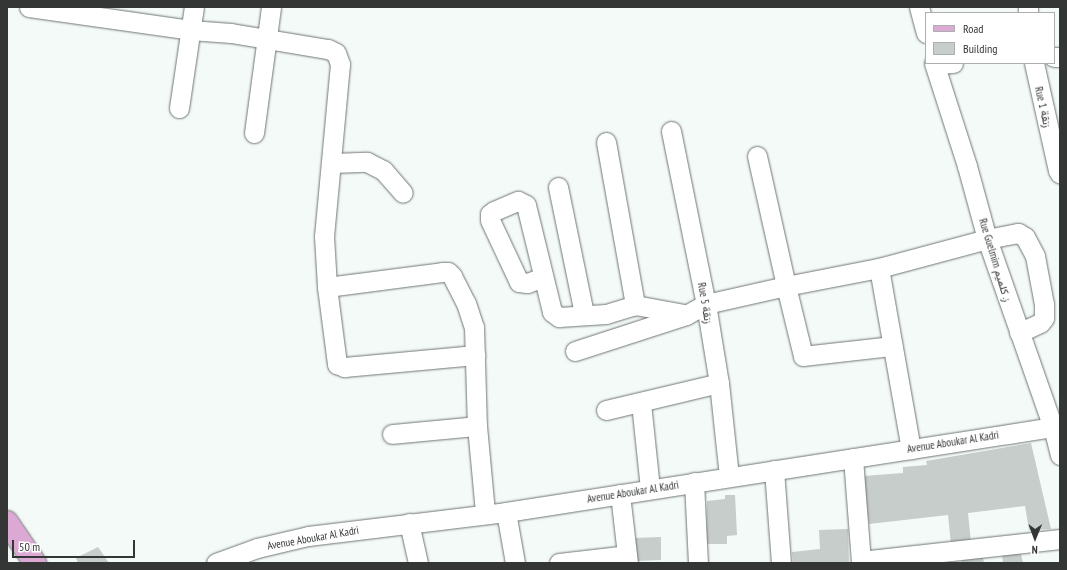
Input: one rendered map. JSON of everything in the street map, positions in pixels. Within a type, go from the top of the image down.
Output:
[{"type":"main road","points":[[7,522],[35,563]]},
{"type":"street","points":[[29,7],[190,30],[231,33],[266,40],[328,49],[336,53],[340,64],[324,236],[327,287],[335,359],[337,364],[344,367],[475,355]]},
{"type":"street","points":[[180,108],[194,7]]},
{"type":"street","points":[[254,133],[271,7]]},
{"type":"street","points":[[919,7],[925,29]]},
{"type":"street","name":"Rue Guelmim ز. كلميم","points":[[941,64],[987,239],[1019,333],[1058,425],[1060,455]]},
{"type":"street","name":"Rue 1 زنقة","points":[[1034,64],[1060,174]]},
{"type":"street","name":"Rue 5 زنقة","points":[[671,131],[706,304],[719,383],[729,476]]},
{"type":"street","points":[[606,142],[635,304]]},
{"type":"street","points":[[757,156],[803,356],[892,346]]},
{"type":"street","points":[[331,163],[367,162],[383,170],[403,193]]},
{"type":"street","points":[[558,187],[584,314]]},
{"type":"street","points":[[575,351],[686,315],[706,304],[786,286],[879,268],[987,239],[1022,234],[1035,256],[1044,304],[1044,318],[1040,322],[1019,333]]},
{"type":"street","points":[[879,268],[911,449]]},
{"type":"street","points":[[327,287],[448,272],[452,276],[466,303],[474,327],[477,426],[485,514]]},
{"type":"street","points":[[543,278],[552,312],[559,317],[584,314],[606,314],[635,304],[686,315]]},
{"type":"street","points":[[606,410],[641,403],[719,383]]},
{"type":"street","points":[[641,403],[650,488]]},
{"type":"street","name":"Avenue Aboukar Al Kadri","points":[[216,563],[256,548],[282,541],[409,523],[506,512],[650,488],[853,458],[1058,425]]},
{"type":"street","points":[[392,434],[477,426]]},
{"type":"street","points":[[853,458],[861,562],[1060,539]]},
{"type":"street","points":[[774,470],[781,563]]},
{"type":"street","points":[[694,482],[698,563]]},
{"type":"street","points":[[559,563],[627,559],[620,494]]},
{"type":"street","points":[[506,512],[515,563]]},
{"type":"street","points":[[409,523],[418,563]]},
{"type":"building","points":[[1031,443],[1051,529],[1029,530],[1025,506],[968,513],[971,543],[951,545],[948,515],[869,524],[864,476],[903,473],[903,467],[927,465],[926,461]]},
{"type":"building","points":[[725,495],[735,495],[737,535],[727,536],[727,544],[706,544],[707,501],[725,499]]},
{"type":"building","points":[[848,529],[849,563],[793,563],[792,552],[820,549],[819,530]]},
{"type":"building","points":[[661,537],[661,560],[635,561],[634,538]]},
{"type":"building","points":[[98,547],[109,563],[78,563],[76,558]]},
{"type":"building","points":[[1002,554],[1021,554],[1023,563],[1003,563]]},
{"type":"building","points":[[983,557],[984,563],[962,563],[962,559]]}]
